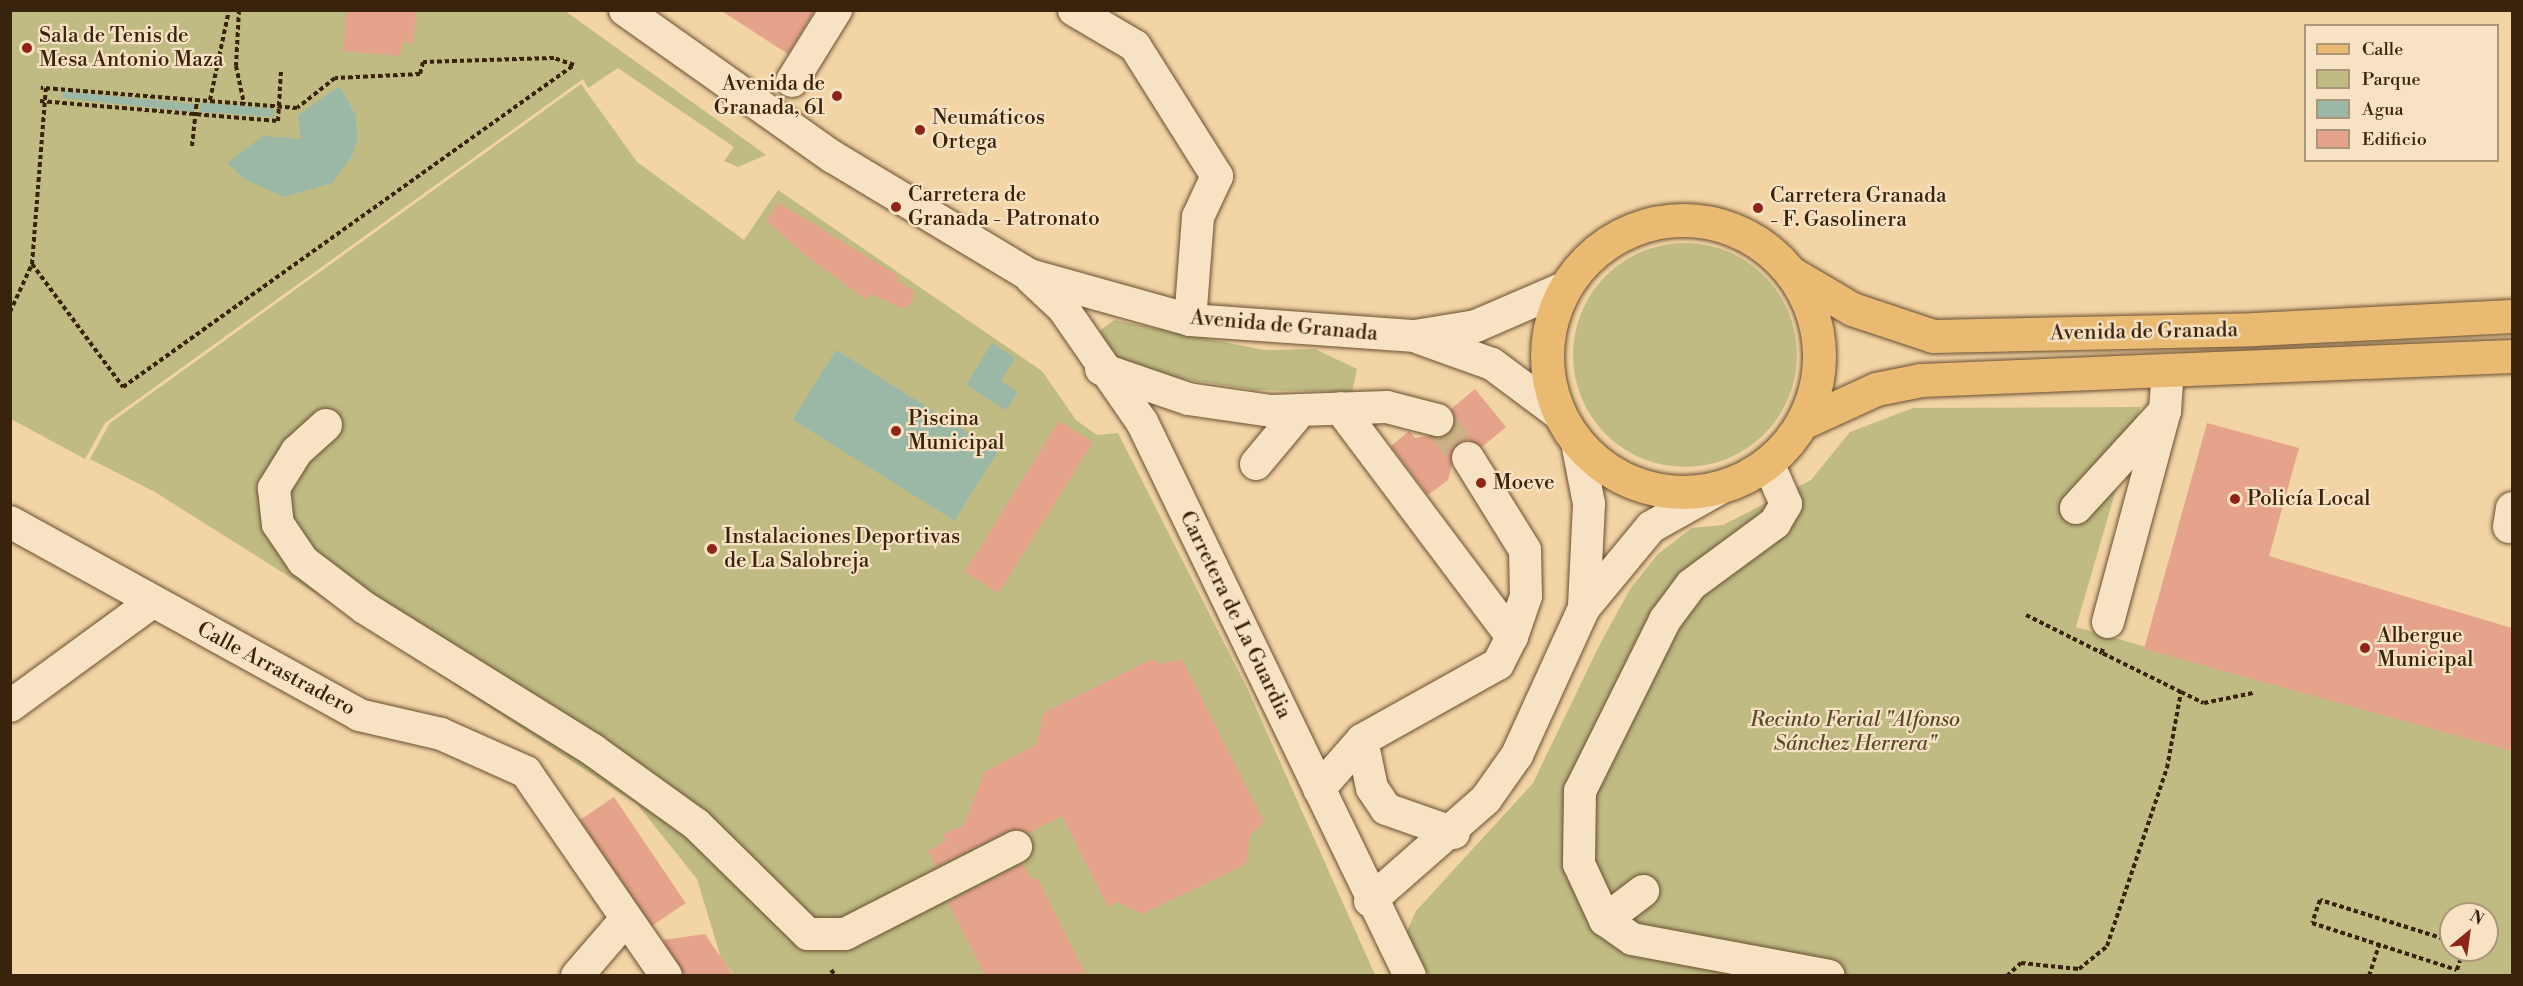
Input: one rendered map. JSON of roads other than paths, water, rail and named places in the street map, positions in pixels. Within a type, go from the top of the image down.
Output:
[{"type":"main road","name":"Avenida de Granada","points":[[1564,288],[1610,241],[1673,220],[1738,232],[1790,272],[1852,309],[1933,336],[2254,329],[2512,316]]},
{"type":"main road","points":[[1564,288],[1546,350],[1559,414],[1576,441],[1632,483],[1678,492],[1724,486],[1768,463],[1802,423],[1816,386],[1819,346],[1810,307],[1790,272]]},
{"type":"main road","name":"Avenida de Granada","points":[[1802,423],[1876,389],[1921,380],[2168,372],[2512,356]]},
{"type":"street","name":"Avenida de Granada","points":[[625,10],[833,157],[1029,275],[1190,320],[1415,336],[1476,327],[1564,288]]},
{"type":"street","points":[[792,81],[836,10]]},
{"type":"street","points":[[1074,10],[1135,46],[1217,176],[1198,218],[1190,320]]},
{"type":"street","name":"Carretera de La Guardia","points":[[1029,275],[1063,308],[1101,369],[1142,422],[1319,789],[1370,901],[1410,975]]},
{"type":"street","name":"Avenida de Granada","points":[[1415,336],[1492,364],[1559,414]]},
{"type":"street","points":[[1101,369],[1188,399],[1271,411],[1386,407],[1437,420]]},
{"type":"street","points":[[2108,622],[2165,411],[2168,372]]},
{"type":"street","points":[[1340,408],[1512,638]]},
{"type":"street","points":[[1256,464],[1301,410]]},
{"type":"street","points":[[2076,508],[2165,411]]},
{"type":"street","points":[[326,425],[297,451],[274,488],[278,524],[303,561],[365,608],[593,750],[696,825],[808,934],[845,934],[1016,847]]},
{"type":"street","points":[[1576,441],[1589,504],[1584,608]]},
{"type":"street","points":[[1319,789],[1362,740],[1498,664],[1512,638],[1526,596],[1525,550],[1468,458]]},
{"type":"street","points":[[1768,463],[1786,504],[1775,523],[1691,585],[1665,620],[1580,791],[1580,864],[1605,920],[1646,944],[1829,975]]},
{"type":"street","points":[[1370,901],[1454,833],[1516,755],[1584,608],[1651,527],[1724,486]]},
{"type":"street","name":"Calle Arrastradero","points":[[10,522],[359,715],[441,734],[526,772],[554,805],[626,919],[666,975]]},
{"type":"street","points":[[10,706],[152,602]]},
{"type":"street","points":[[1362,740],[1372,788],[1386,809],[1454,833]]},
{"type":"street","points":[[1605,920],[1643,891]]},
{"type":"street","points":[[577,975],[626,919]]},
{"type":"water","points":[[340,86],[356,116],[357,139],[352,156],[332,183],[284,197],[246,180],[227,163],[263,136],[301,139],[298,115]]},
{"type":"water","points":[[63,91],[195,104],[193,112],[62,98]]},
{"type":"water","points":[[201,102],[274,109],[274,117],[200,112]]},
{"type":"water","points":[[992,343],[1015,358],[1001,381],[1018,392],[1006,410],[966,385]]},
{"type":"water","points":[[836,350],[998,451],[955,521],[793,420]]},
{"type":"tunnel","points":[[1437,420],[1468,458]]},
{"type":"place","name":"Sala de Tenis de Mesa Antonio Maza","points":[[27,48]]},
{"type":"place","name":"Avenida de Granada, 61","points":[[837,96]]},
{"type":"place","name":"Neumáticos Ortega","points":[[920,130]]},
{"type":"place","name":"Carretera de Granada - Patronato","points":[[896,207]]},
{"type":"place","name":"Carretera Granada - F. Gasolinera","points":[[1758,208]]},
{"type":"place","name":"Piscina Municipal","points":[[896,431]]},
{"type":"place","name":"Moeve","points":[[1481,483]]},
{"type":"place","name":"Policía Local","points":[[2235,499]]},
{"type":"place","name":"Instalaciones Deportivas de La Salobreja","points":[[712,549]]},
{"type":"place","name":"Albergue Municipal","points":[[2365,648]]},
{"type":"park label","name":"Recinto Ferial \"Alfonso Sánchez Herrera\"","points":[[1855,732]]}]
